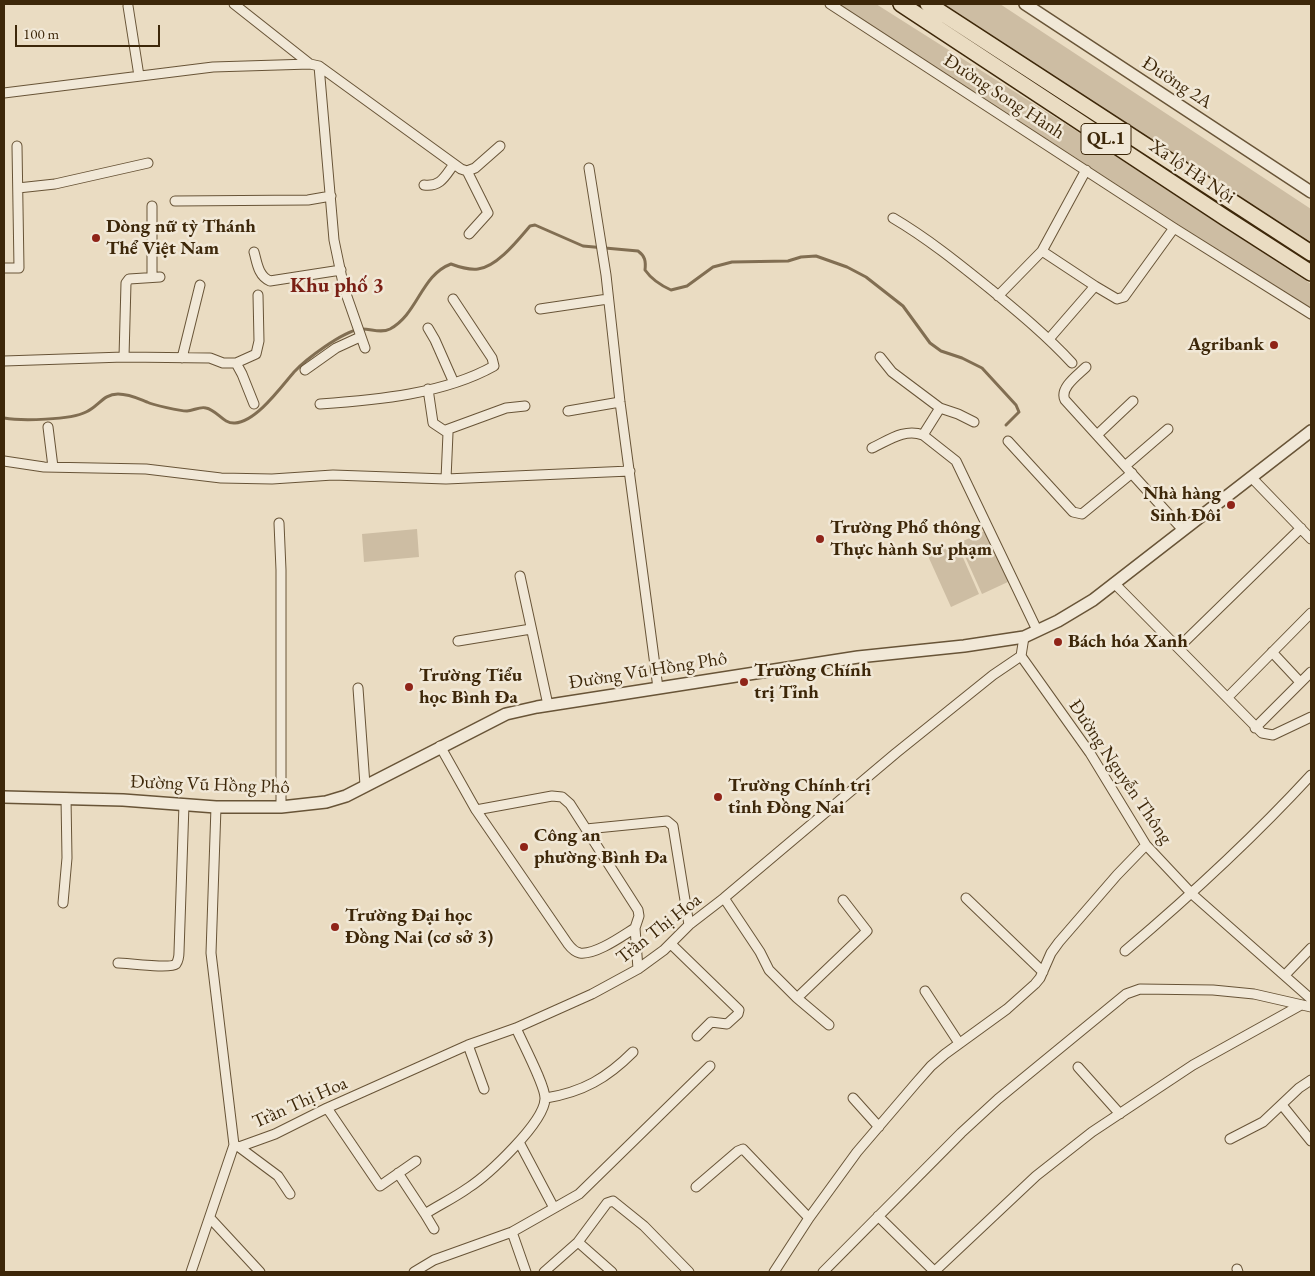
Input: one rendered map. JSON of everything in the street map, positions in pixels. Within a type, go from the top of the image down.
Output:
[{"type":"highway","name":"Xa lộ Hà Nội","points":[[901,4],[1311,273]]},
{"type":"highway","name":"Xa lộ Hà Nội","points":[[928,4],[1311,254]]},
{"type":"street","points":[[234,4],[314,65],[454,164],[467,171],[488,213],[469,234]]},
{"type":"street","name":"Đường Song Hành","points":[[830,4],[1174,228],[1311,314]]},
{"type":"street","name":"Đường 2A","points":[[1025,4],[1311,192]]},
{"type":"street","points":[[128,6],[139,76]]},
{"type":"street","points":[[4,93],[213,67],[314,65]]},
{"type":"street","points":[[314,65],[331,196],[334,240],[356,324],[365,348]]},
{"type":"street","points":[[4,268],[19,268],[17,146]]},
{"type":"street","points":[[467,171],[474,168],[500,146]]},
{"type":"street","points":[[18,188],[55,184],[148,163]]},
{"type":"street","points":[[424,185],[432,186],[438,184],[454,164]]},
{"type":"street","points":[[589,168],[603,255],[620,402],[658,688]]},
{"type":"street","points":[[998,296],[1042,252],[1086,170]]},
{"type":"street","points":[[175,201],[308,200],[331,196]]},
{"type":"street","points":[[124,357],[126,283],[129,279],[156,277],[152,206]]},
{"type":"street","points":[[893,218],[948,254],[1049,338],[1072,363]]},
{"type":"street","points":[[1042,252],[1114,298],[1124,297],[1174,228]]},
{"type":"street","points":[[254,252],[261,274],[270,281],[341,270]]},
{"type":"street","points":[[182,358],[200,285]]},
{"type":"street","points":[[1049,338],[1095,286]]},
{"type":"street","points":[[4,361],[124,357],[210,358],[223,363],[236,363],[256,354],[259,341],[258,295]]},
{"type":"street","points":[[320,404],[365,401],[428,389],[478,375],[494,366],[492,358],[453,299]]},
{"type":"street","points":[[540,308],[608,299]]},
{"type":"street","points":[[428,328],[454,383]]},
{"type":"street","points":[[305,370],[336,348],[360,337]]},
{"type":"street","points":[[880,357],[892,372],[940,408],[974,422]]},
{"type":"street","points":[[236,363],[254,404]]},
{"type":"street","points":[[1086,367],[1064,390],[1063,396],[1183,530]]},
{"type":"street","points":[[428,389],[433,423],[446,430],[506,408],[525,406]]},
{"type":"street","points":[[1097,435],[1133,401]]},
{"type":"street","points":[[568,411],[620,402]]},
{"type":"street","points":[[923,435],[940,408]]},
{"type":"street","points":[[48,428],[53,467]]},
{"type":"street","points":[[1125,466],[1168,429]]},
{"type":"street","points":[[446,430],[449,436],[446,479]]},
{"type":"street","name":"Đường Vũ Hồng Phô","points":[[4,797],[123,800],[216,807],[280,807],[326,802],[346,796],[365,784],[506,714],[548,704],[858,657],[964,646],[1024,637],[1080,609],[1311,431]]},
{"type":"street","points":[[872,448],[907,432],[914,432],[923,435],[956,461],[1037,630]]},
{"type":"street","points":[[1008,441],[1073,512],[1082,514],[1132,473]]},
{"type":"street","points":[[4,461],[53,467],[146,469],[221,478],[272,479],[333,475],[446,479],[630,471]]},
{"type":"street","points":[[1251,477],[1311,539]]},
{"type":"street","points":[[279,523],[281,570],[280,807]]},
{"type":"street","points":[[1178,648],[1301,528]]},
{"type":"street","points":[[520,576],[548,704]]},
{"type":"street","points":[[1114,584],[1228,697],[1255,728],[1264,734],[1273,735],[1311,717]]},
{"type":"street","points":[[1228,697],[1311,613]]},
{"type":"street","points":[[458,641],[532,629]]},
{"type":"street","points":[[1021,656],[1024,637]]},
{"type":"street","points":[[1272,652],[1300,682]]},
{"type":"street","name":"Đường Nguyễn Thông","points":[[1021,656],[1090,753],[1146,845],[1192,894],[1311,999]]},
{"type":"street","name":"Trần Thị Hoa","points":[[237,1146],[275,1134],[327,1108],[468,1045],[516,1028],[592,994],[638,969],[671,944],[689,925],[724,898],[902,748],[993,675],[1021,656]]},
{"type":"street","points":[[1255,728],[1311,672]]},
{"type":"street","points":[[358,688],[365,784]]},
{"type":"street","points":[[440,746],[476,810],[574,950],[579,953],[588,953],[602,948],[635,928]]},
{"type":"street","points":[[1125,951],[1192,894],[1279,810],[1311,775]]},
{"type":"street","points":[[476,810],[552,796],[562,797],[570,804],[638,910],[639,916],[635,928],[638,969]]},
{"type":"street","points":[[63,903],[67,858],[66,798]]},
{"type":"street","points":[[118,963],[165,966],[177,963],[180,952],[184,804]]},
{"type":"street","points":[[191,1272],[237,1146],[211,953],[216,807]]},
{"type":"street","points":[[586,829],[666,821],[671,823],[689,925]]},
{"type":"street","points":[[774,1272],[809,1218],[857,1152],[931,1066],[959,1043],[1007,1009],[1035,984],[1059,942],[1117,875],[1146,845]]},
{"type":"street","points":[[724,898],[770,970],[797,998],[829,1025]]},
{"type":"street","points":[[966,898],[1043,972]]},
{"type":"street","points":[[797,998],[867,931],[843,900]]},
{"type":"street","points":[[671,944],[739,1010],[738,1014],[728,1024],[711,1022],[697,1036]]},
{"type":"street","points":[[1285,975],[1311,948]]},
{"type":"street","points":[[823,1272],[961,1133],[998,1099],[1126,994],[1140,989],[1213,990],[1254,994],[1311,1007]]},
{"type":"street","points":[[925,991],[959,1043]]},
{"type":"street","points":[[878,1216],[935,1272],[1036,1176],[1092,1132],[1221,1048],[1301,1005]]},
{"type":"street","points":[[425,1214],[469,1188],[519,1142],[541,1113],[546,1098],[516,1028]]},
{"type":"street","points":[[468,1045],[484,1089]]},
{"type":"street","points":[[546,1098],[585,1088],[600,1080],[633,1052]]},
{"type":"street","points":[[414,1272],[434,1260],[512,1232],[579,1194],[710,1066]]},
{"type":"street","points":[[1078,1067],[1120,1114]]},
{"type":"street","points":[[1230,1139],[1263,1122],[1311,1080]]},
{"type":"street","points":[[853,1098],[879,1127]]},
{"type":"street","points":[[1282,1104],[1311,1142]]},
{"type":"street","points":[[327,1108],[380,1186],[416,1160]]},
{"type":"street","points":[[519,1142],[554,1208]]},
{"type":"street","points":[[237,1146],[278,1176],[290,1194]]},
{"type":"street","points":[[696,1187],[740,1149],[743,1149],[809,1218]]},
{"type":"street","points":[[398,1173],[434,1229]]},
{"type":"street","points":[[544,1272],[578,1242],[607,1203],[613,1201],[644,1226],[689,1272]]},
{"type":"street","points":[[210,1218],[260,1272]]},
{"type":"street","points":[[512,1232],[526,1272]]},
{"type":"street","points":[[578,1242],[612,1272]]},
{"type":"shaded area","points":[[837,4],[876,4],[1072,128],[1311,284],[1311,312],[995,105]]},
{"type":"shaded area","points":[[941,4],[1000,4],[1311,209],[1311,242]]},
{"type":"shaded area","points":[[417,529],[419,557],[364,562],[362,534]]},
{"type":"shaded area","points":[[987,530],[1010,581],[982,594],[959,543]]},
{"type":"shaded area","points":[[957,544],[979,594],[951,607],[928,556]]},
{"type":"waterway","points":[[4,418],[33,420],[79,415],[90,410],[105,398],[118,394],[129,395],[155,405],[179,410],[187,411],[206,408],[231,423],[243,421],[259,410],[294,372],[315,353],[352,331],[360,329],[382,331],[390,329],[407,314],[426,285],[441,269],[451,264],[472,269],[485,267],[500,258],[530,226],[535,225],[583,246],[638,251],[644,259],[645,270],[648,274],[656,282],[671,290],[687,286],[713,267],[732,262],[788,261],[801,257],[816,256],[847,267],[866,277],[903,306],[930,343],[941,351],[962,358],[982,368],[1016,405],[1019,412],[1006,425]]},
{"type":"place","name":"Dòng nữ tỳ Thánh Thể Việt Nam","points":[[96,238]]},
{"type":"place","name":"Agribank","points":[[1274,345]]},
{"type":"place","name":"Nhà hàng Sinh Đôi","points":[[1231,505]]},
{"type":"place","name":"Trường Phổ thông Thực hành Sư phạm","points":[[820,539]]},
{"type":"place","name":"Bách hóa Xanh","points":[[1058,642]]},
{"type":"place","name":"Trường Chính trị Tỉnh","points":[[744,682]]},
{"type":"place","name":"Trường Tiểu học Bình Đa","points":[[409,687]]},
{"type":"place","name":"Trường Chính trị tỉnh Đồng Nai","points":[[718,797]]},
{"type":"place","name":"Công an phường Bình Đa","points":[[524,847]]},
{"type":"place","name":"Trường Đại học Đồng Nai (cơ sở 3)","points":[[335,927]]},
{"type":"district","name":"Khu phố 3","points":[[337,286]]}]
